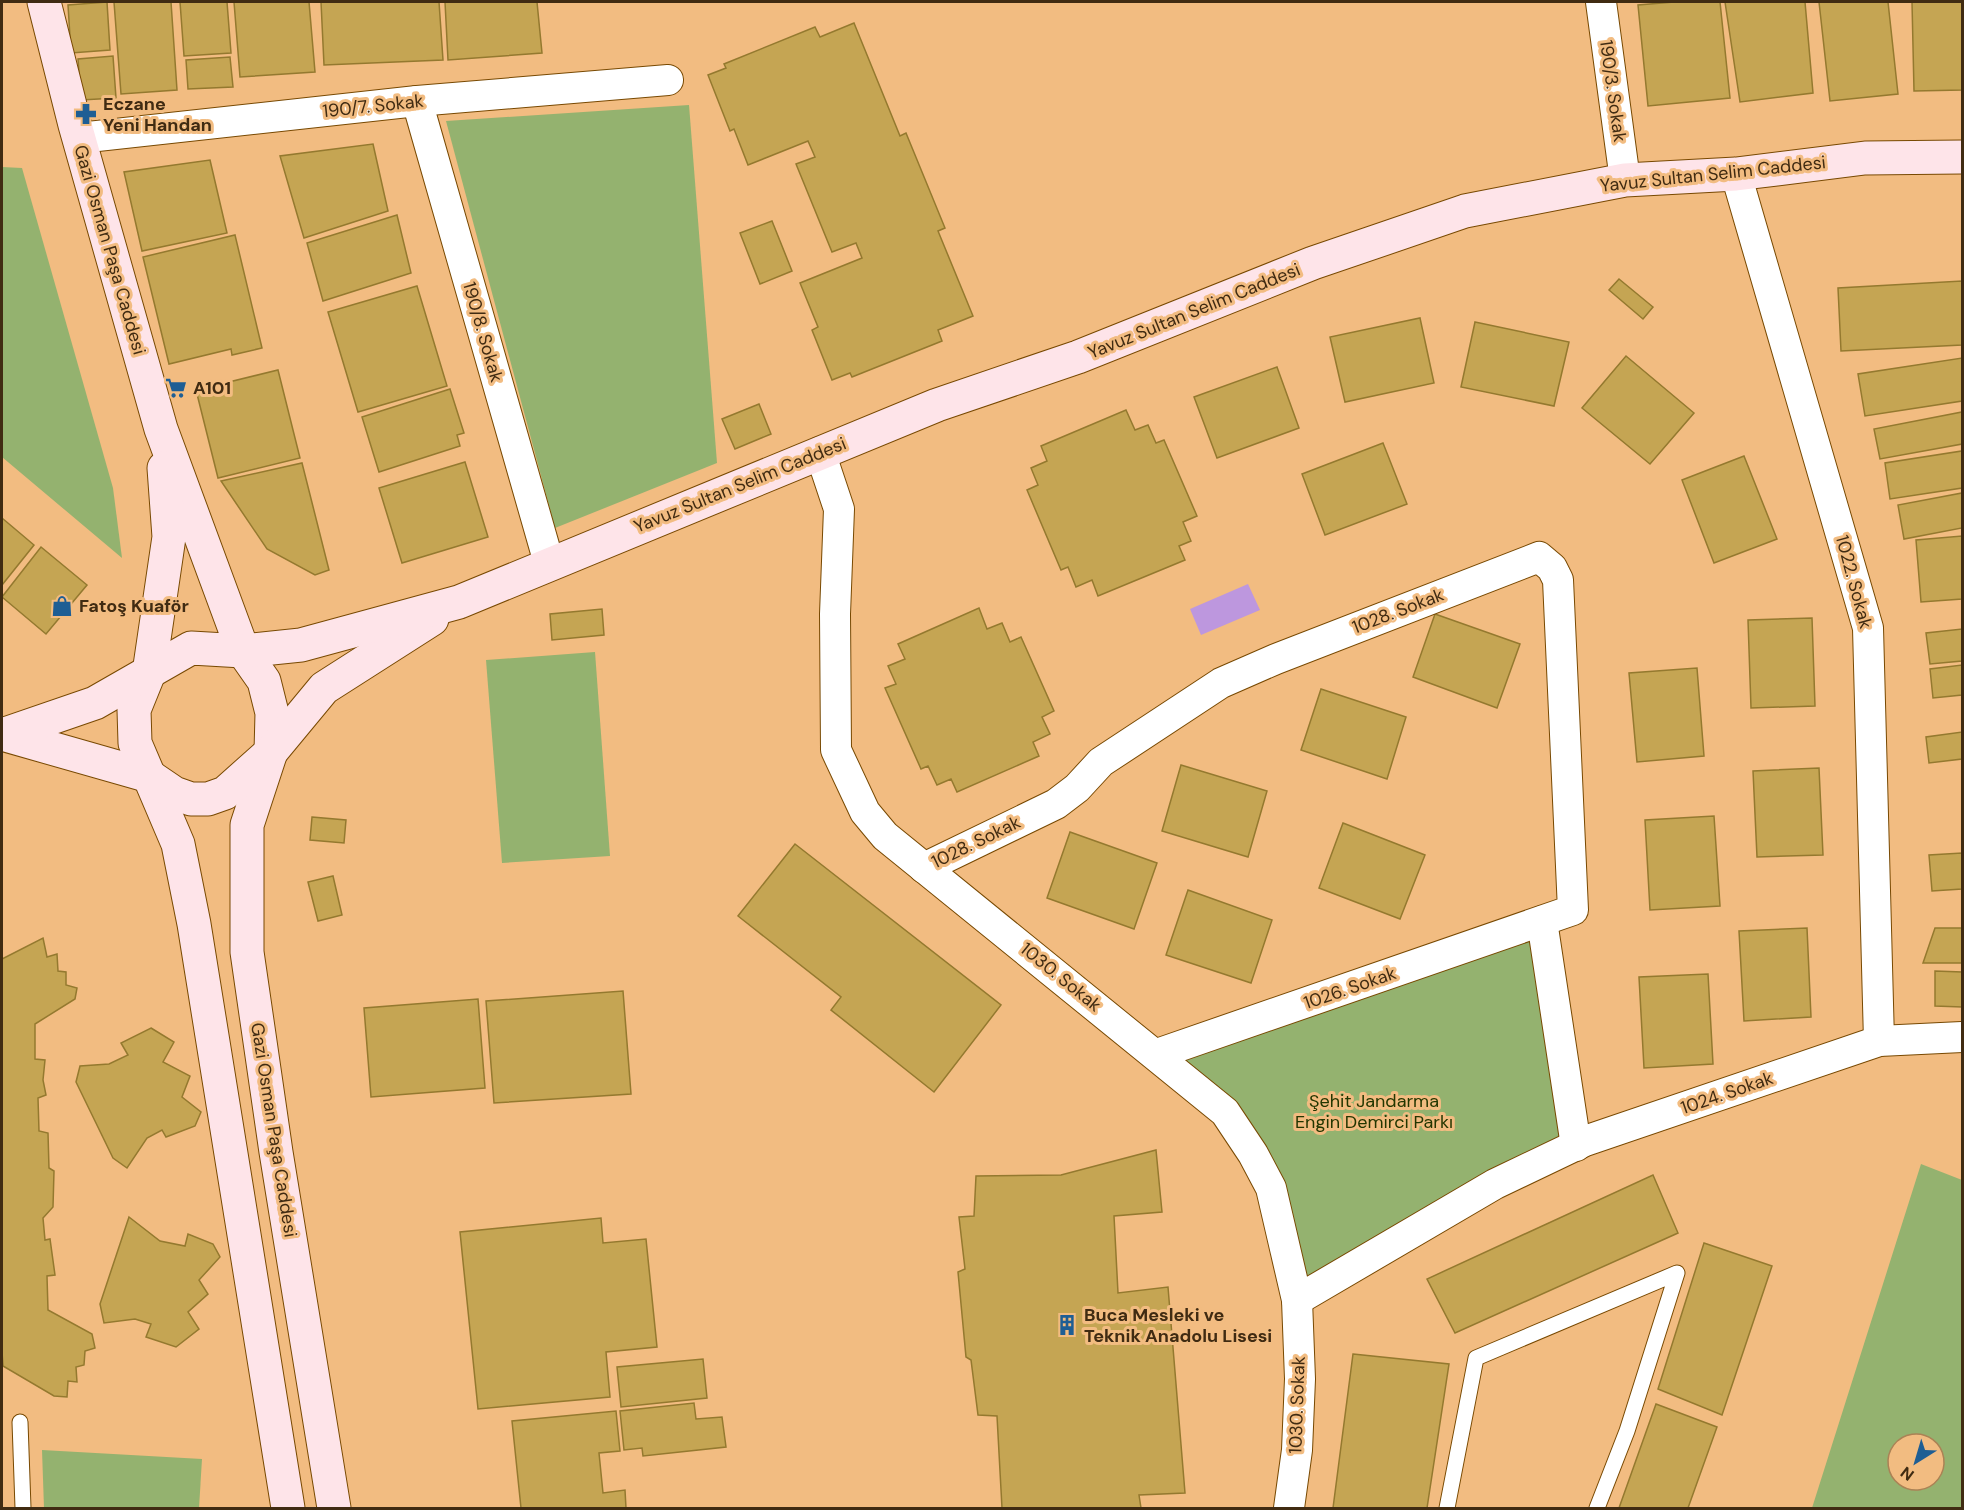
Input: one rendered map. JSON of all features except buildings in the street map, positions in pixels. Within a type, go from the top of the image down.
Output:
[{"type":"main road","name":"Gazi Osman Paşa Caddesi","points":[[44,2],[79,138],[161,429]]},
{"type":"main road","name":"Yavuz Sultan Selim Caddesi","points":[[3,734],[94,703],[191,648],[243,651],[301,645],[459,602],[937,405],[1078,357],[1313,263],[1465,211],[1625,180],[1736,174],[1865,158],[1962,157]]},
{"type":"main road","points":[[3,734],[149,776],[174,793],[191,799],[208,799],[225,793],[271,752],[272,713],[264,681],[243,651],[161,429]]},
{"type":"main road","points":[[161,429],[169,537],[149,673],[134,710],[135,742],[178,844],[194,924],[288,1509]]},
{"type":"main road","name":"Yavuz Sultan Selim Caddesi","points":[[271,752],[324,688],[459,602]]},
{"type":"main road","name":"Gazi Osman Paşa Caddesi","points":[[271,752],[247,825],[247,952],[276,1152],[315,1376],[334,1509]]},
{"type":"street","name":"190/3. Sokak","points":[[1601,2],[1625,180]]},
{"type":"street","name":"190/7. Sokak","points":[[79,138],[417,101],[668,80]]},
{"type":"street","name":"190/8. Sokak","points":[[417,101],[549,563]]},
{"type":"street","name":"1022. Sokak","points":[[1736,174],[1868,628],[1879,1041]]},
{"type":"street","name":"1030. Sokak","points":[[820,452],[839,508],[835,615],[836,750],[865,812],[885,836],[1157,1054],[1225,1112],[1253,1154],[1271,1188],[1297,1300],[1300,1391],[1297,1450],[1288,1509]]},
{"type":"street","name":"1028. Sokak","points":[[924,867],[1056,804],[1077,788],[1101,762],[1221,683],[1276,658],[1539,557],[1552,567],[1558,580],[1573,910],[1542,921]]},
{"type":"street","name":"1026. Sokak","points":[[1157,1054],[1542,921]]},
{"type":"street","points":[[1542,921],[1576,1146]]},
{"type":"street","name":"1024. Sokak","points":[[1297,1300],[1495,1184],[1576,1146],[1879,1041],[1962,1037]]},
{"type":"lane","points":[[1447,1509],[1476,1358],[1677,1273],[1627,1431],[1598,1509]]},
{"type":"lane","points":[[20,1422],[23,1509]]},
{"type":"green space","points":[[689,105],[717,463],[555,528],[446,121]]},
{"type":"green space","points":[[2,167],[22,168],[113,488],[122,558],[2,457]]},
{"type":"green space","points":[[595,652],[610,856],[502,863],[486,660]]},
{"type":"green space","name":"Şehit Jandarma Engin Demirci Parkı","points":[[1542,921],[1576,1146],[1297,1300],[1271,1188],[1157,1054]]},
{"type":"green space","points":[[1921,1164],[1962,1180],[1962,1508],[1812,1508]]},
{"type":"green space","points":[[42,1450],[202,1459],[199,1508],[44,1508]]},
{"type":"shaded area","points":[[1248,584],[1260,610],[1201,635],[1190,609]]},
{"type":"place","name":"Eczane Yeni Handan","points":[[86,114]]},
{"type":"place","name":"A101","points":[[176,388]]},
{"type":"place","name":"Fatoş Kuaför","points":[[62,606]]},
{"type":"place","name":"Buca Mesleki ve Teknik Anadolu Lisesi","points":[[1067,1325]]}]
